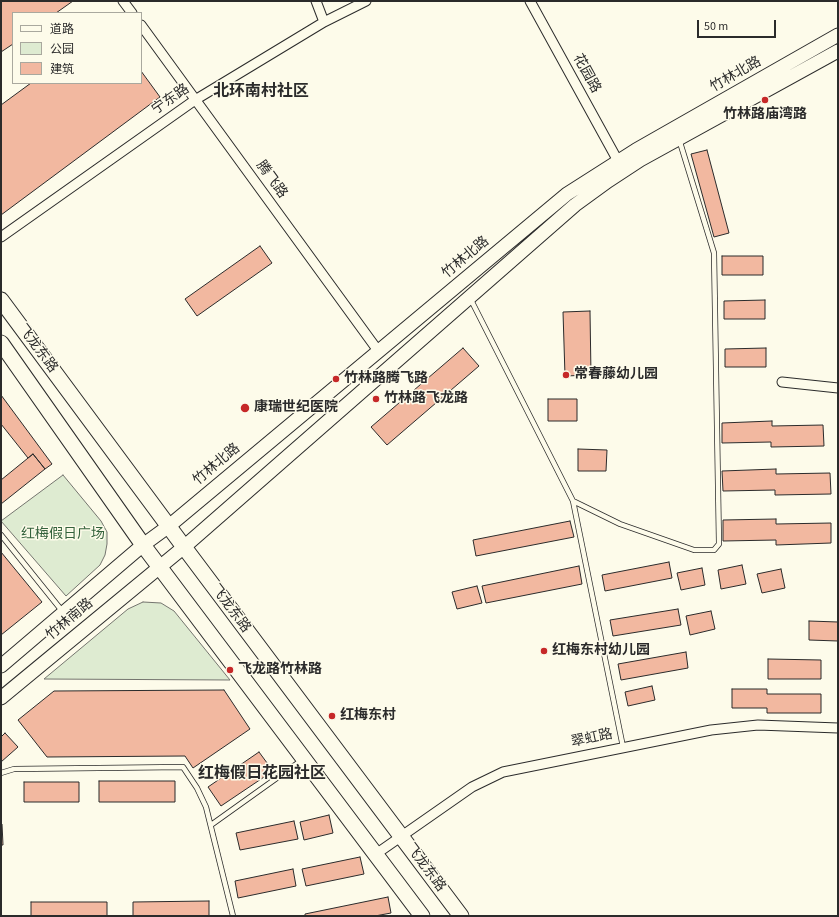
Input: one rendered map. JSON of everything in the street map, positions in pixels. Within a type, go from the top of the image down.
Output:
[{"type":"main road","name":"竹林北路","points":[[144,545],[379,352],[567,194],[618,161],[838,35]]},
{"type":"main road","name":"竹林北路","points":[[160,566],[184,547],[575,205],[633,164],[838,51]]},
{"type":"main road","name":"飞龙东路","points":[[1,300],[168,526],[461,916]]},
{"type":"main road","name":"飞龙东路","points":[[1,343],[144,545],[422,916]]},
{"type":"main road","name":"竹林南路","points":[[1,666],[144,545]]},
{"type":"main road","name":"竹林南路","points":[[1,698],[160,566]]},
{"type":"street","points":[[123,1],[131,12]]},
{"type":"street","points":[[316,1],[324,22]]},
{"type":"street","name":"宁东路","points":[[1,237],[195,100],[324,22],[366,1]]},
{"type":"street","name":"花园路","points":[[530,1],[618,161]]},
{"type":"street","name":"腾飞路","points":[[142,26],[379,352]]},
{"type":"street","points":[[782,382],[838,388]]},
{"type":"street","name":"翠虹路","points":[[376,854],[472,787],[503,772],[711,730],[758,725],[838,728]]},
{"type":"lane","points":[[573,501],[620,524],[694,550],[714,550],[719,544],[714,253],[679,139]]},
{"type":"lane","points":[[470,298],[573,501],[623,747]]},
{"type":"lane","points":[[1,535],[63,613]]},
{"type":"lane","points":[[211,825],[304,758]]},
{"type":"lane","points":[[1,773],[14,769],[182,767],[197,788],[206,807],[233,916]]},
{"type":"green space","name":"红梅假日广场","points":[[63,475],[101,521],[107,532],[105,555],[100,565],[66,596],[1,521]]},
{"type":"green space","points":[[143,602],[161,603],[174,611],[230,680],[44,679],[128,609]]},
{"type":"building","points":[[1,1],[73,1],[57,12],[12,12],[12,45],[1,52]]},
{"type":"building","points":[[142,72],[160,97],[1,215],[1,105],[30,84],[142,84]]},
{"type":"building","points":[[707,150],[729,233],[714,237],[691,154]]},
{"type":"building","points":[[260,246],[272,263],[197,316],[185,299]]},
{"type":"building","points":[[722,256],[763,256],[763,275],[722,275]]},
{"type":"building","points":[[765,300],[765,319],[724,319],[724,301]]},
{"type":"building","points":[[590,311],[591,375],[565,376],[563,312]]},
{"type":"building","points":[[463,348],[479,366],[387,445],[371,427]]},
{"type":"building","points":[[766,348],[766,367],[725,367],[725,349]]},
{"type":"building","points":[[1,395],[52,464],[45,469],[33,454],[28,458],[1,424]]},
{"type":"building","points":[[548,399],[577,399],[577,421],[548,421]]},
{"type":"building","points":[[772,421],[772,426],[823,425],[824,446],[771,447],[771,442],[722,443],[722,423]]},
{"type":"building","points":[[578,449],[607,450],[606,471],[578,471]]},
{"type":"building","points":[[33,454],[45,469],[1,504],[1,480]]},
{"type":"building","points":[[776,469],[776,474],[830,473],[831,494],[775,495],[775,490],[723,491],[722,471]]},
{"type":"building","points":[[776,519],[776,524],[831,523],[831,543],[776,545],[776,540],[723,541],[723,520]]},
{"type":"building","points":[[570,521],[574,537],[476,556],[473,540]]},
{"type":"building","points":[[1,552],[42,602],[1,635]]},
{"type":"building","points":[[669,562],[672,578],[605,591],[602,575]]},
{"type":"building","points":[[742,565],[746,584],[721,589],[718,570]]},
{"type":"building","points":[[579,566],[582,584],[486,603],[482,586]]},
{"type":"building","points":[[702,568],[705,585],[681,590],[677,573]]},
{"type":"building","points":[[781,569],[785,588],[762,593],[757,574]]},
{"type":"building","points":[[477,586],[482,603],[457,609],[452,592]]},
{"type":"building","points":[[678,609],[681,625],[613,636],[610,620]]},
{"type":"building","points":[[711,611],[715,629],[690,635],[686,616]]},
{"type":"building","points":[[809,621],[838,622],[838,641],[809,640]]},
{"type":"building","points":[[686,652],[688,668],[621,680],[618,664]]},
{"type":"building","points":[[768,659],[821,660],[821,679],[768,679]]},
{"type":"building","points":[[652,686],[655,700],[628,706],[625,692]]},
{"type":"building","points":[[732,689],[767,689],[767,694],[821,694],[821,713],[767,713],[767,708],[732,708]]},
{"type":"building","points":[[224,690],[250,729],[193,768],[185,756],[47,757],[18,720],[54,691]]},
{"type":"building","points":[[5,733],[18,747],[1,762],[1,737]]},
{"type":"building","points":[[259,752],[273,771],[221,806],[208,787]]},
{"type":"building","points":[[99,781],[175,781],[175,802],[99,802]]},
{"type":"building","points":[[24,782],[79,782],[79,802],[24,802]]},
{"type":"building","points":[[329,815],[333,833],[304,840],[300,822]]},
{"type":"building","points":[[294,821],[298,839],[240,850],[236,833]]},
{"type":"building","points":[[2,824],[3,845],[1,845]]},
{"type":"building","points":[[360,857],[364,874],[306,886],[302,869]]},
{"type":"building","points":[[293,869],[296,886],[238,898],[235,881]]},
{"type":"building","points":[[388,897],[391,913],[375,916],[305,916],[305,914]]},
{"type":"building","points":[[209,901],[209,916],[133,916],[133,902]]},
{"type":"building","points":[[31,902],[107,902],[107,916],[31,916]]},
{"type":"place","name":"竹林路庙湾路","points":[[765,100]]},
{"type":"place","name":"常春藤幼儿园","points":[[566,375]]},
{"type":"place","name":"竹林路腾飞路","points":[[336,379]]},
{"type":"place","name":"竹林路飞龙路","points":[[376,399]]},
{"type":"place","name":"康瑞世纪医院","points":[[245,408]]},
{"type":"place","name":"红梅东村幼儿园","points":[[544,651]]},
{"type":"place","name":"飞龙路竹林路","points":[[230,670]]},
{"type":"place","name":"红梅东村","points":[[332,716]]},
{"type":"district","name":"北环南村社区","points":[[261,92]]},
{"type":"district","name":"红梅假日花园社区","points":[[262,774]]}]
